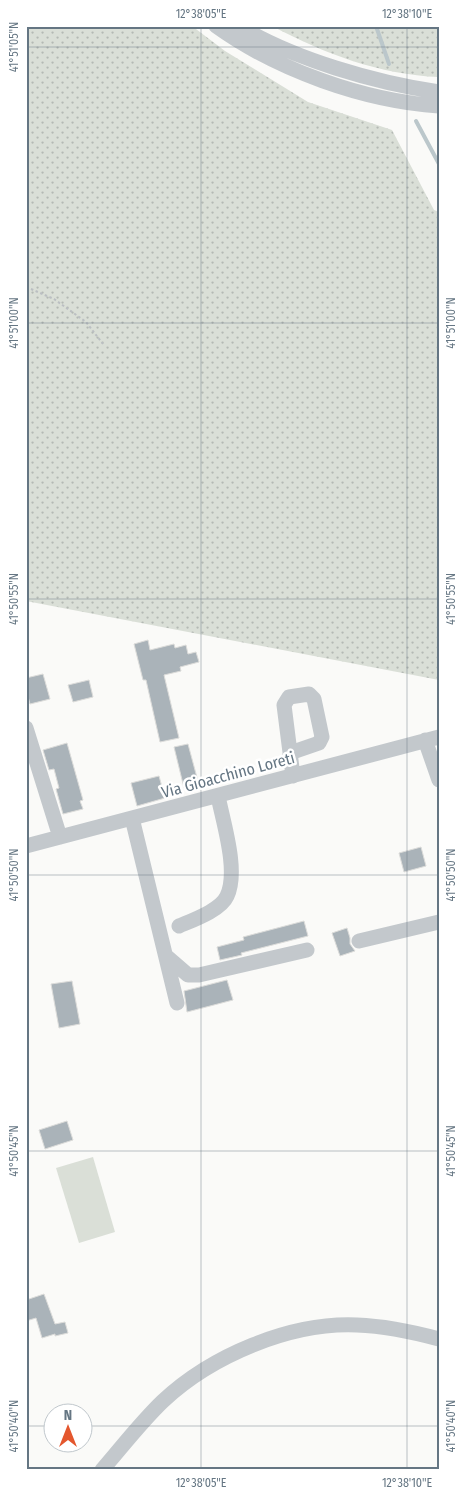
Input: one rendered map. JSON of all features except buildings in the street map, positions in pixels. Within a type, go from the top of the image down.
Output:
[{"type":"street","points":[[216,26],[267,56],[316,78],[363,93],[439,106]]},
{"type":"street","points":[[239,26],[263,40],[353,73],[409,87],[439,92]]},
{"type":"street","points":[[26,728],[60,838]]},
{"type":"street","points":[[432,738],[439,780]]},
{"type":"street","name":"Via Gioacchino Loreti","points":[[26,846],[432,738]]},
{"type":"street","points":[[290,753],[293,776]]},
{"type":"street","points":[[179,926],[211,912],[227,897],[232,877],[230,855],[218,796]]},
{"type":"street","points":[[132,818],[177,1003]]},
{"type":"street","points":[[359,941],[439,922]]},
{"type":"street","points":[[166,956],[188,974],[199,974],[307,950]]},
{"type":"street","points":[[102,1470],[163,1401],[203,1370],[270,1338],[308,1329],[356,1325],[417,1333],[439,1339]]},
{"type":"path","points":[[26,289],[31,289],[54,299],[86,322],[103,344]]},
{"type":"shaded area","points":[[26,26],[192,26],[225,51],[308,102],[392,130],[434,210],[439,212],[439,680],[26,601]]},
{"type":"shaded area","points":[[272,26],[439,26],[439,77],[395,72],[352,61],[311,45]]},
{"type":"shaded area","points":[[93,1157],[115,1232],[79,1243],[56,1168]]},
{"type":"waterway","points":[[376,26],[389,64]]},
{"type":"waterway","points":[[416,121],[439,164]]}]
